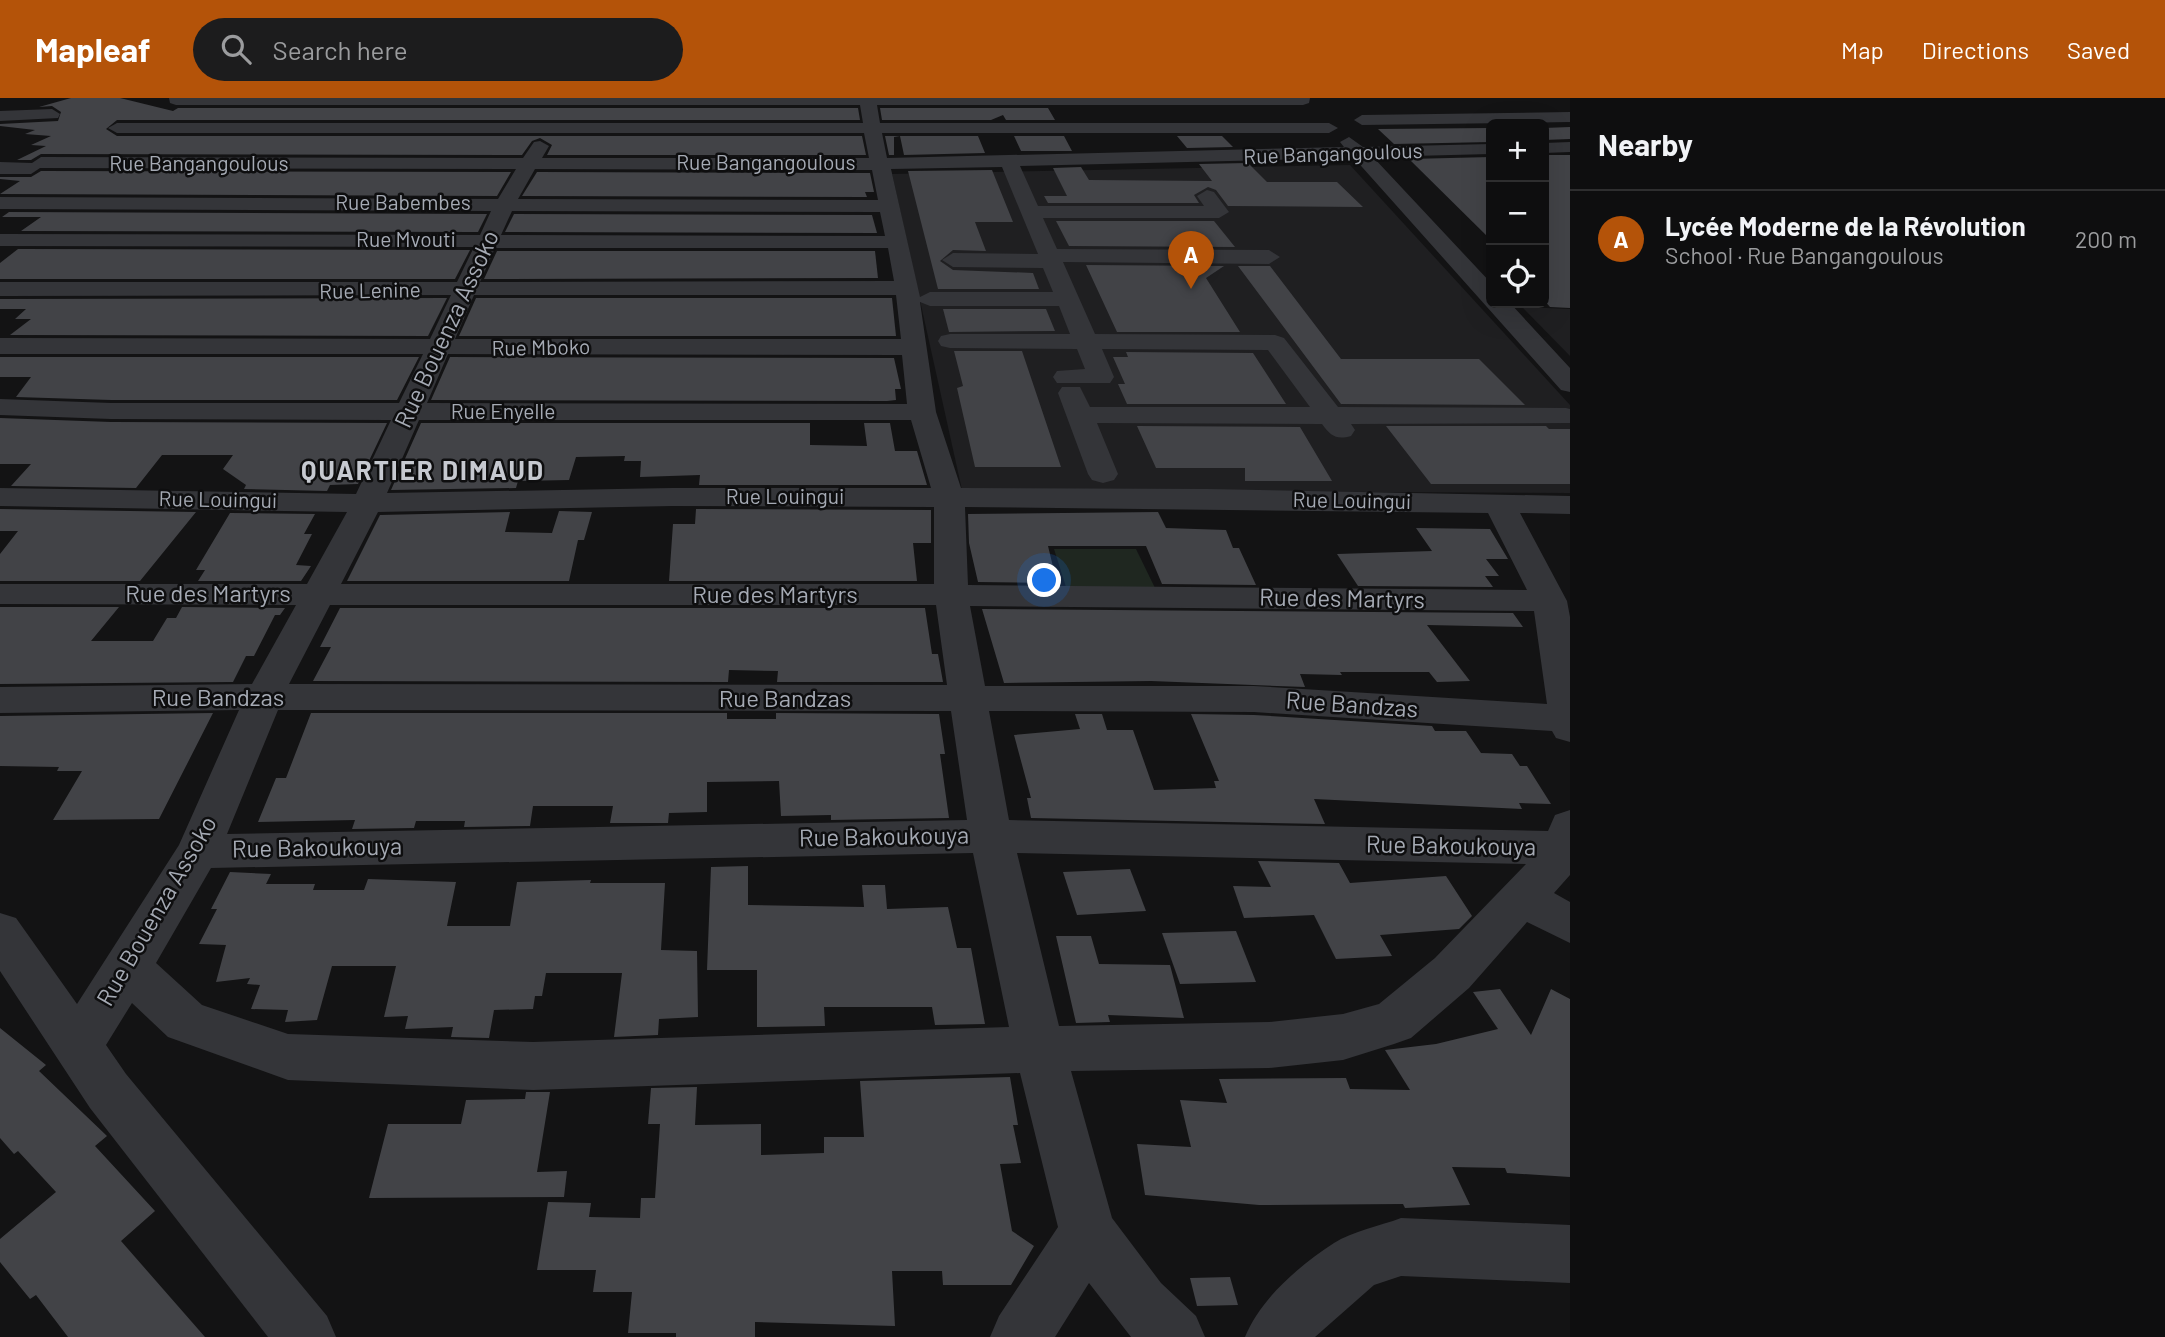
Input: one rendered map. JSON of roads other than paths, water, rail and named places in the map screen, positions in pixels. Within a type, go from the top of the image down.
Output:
[{"type":"street","points":[[1335,128],[1098,128],[877,146],[551,127],[111,131],[168,104],[399,99],[1302,99],[1335,128],[1361,153],[1486,291]]},
{"type":"street","name":"Rue Bouenza Assoko","points":[[78,1045],[198,851],[264,697],[316,594],[367,503],[468,289],[505,203],[566,99]]},
{"type":"street","points":[[868,99],[892,224],[919,293],[932,344],[922,412],[949,499],[951,595],[991,836],[1039,1049],[1088,1233],[1140,1304],[1175,1337]]},
{"type":"street","points":[[1082,99],[1117,159]]},
{"type":"street","points":[[1404,105],[1421,119]]},
{"type":"street","points":[[0,116],[52,114]]},
{"type":"street","points":[[1362,120],[1570,117]]},
{"type":"street","points":[[1532,118],[1570,139]]},
{"type":"street","points":[[0,182],[79,146]]},
{"type":"street","name":"Rue Bangangoulous","points":[[0,168],[36,165],[528,163],[877,146],[1009,162],[1486,149]]},
{"type":"street","points":[[1549,148],[1570,147]]},
{"type":"street","points":[[1009,162],[1034,219],[1043,259],[1068,299],[1101,377],[1066,377]]},
{"type":"street","points":[[157,290],[241,203],[283,164]]},
{"type":"street","points":[[1034,219],[1219,212],[1207,195]]},
{"type":"street","name":"Rue Babembes","points":[[0,203],[505,203],[892,224]]},
{"type":"street","name":"Rue Mvouti","points":[[0,240],[490,240],[892,224]]},
{"type":"street","points":[[953,260],[1269,257]]},
{"type":"street","name":"Rue Lenine","points":[[0,289],[919,293],[1068,299]]},
{"type":"street","points":[[1502,308],[1570,384]]},
{"type":"street","points":[[1053,341],[1103,474]]},
{"type":"street","name":"Rue Mboko","points":[[0,346],[439,349],[1053,341],[1275,343],[1330,415]]},
{"type":"street","name":"Rue Enyelle","points":[[0,407],[111,411],[922,412]]},
{"type":"street","points":[[1079,415],[1566,416]]},
{"type":"street","points":[[1330,415],[1351,442]]},
{"type":"street","name":"Rue Louingui","points":[[0,497],[367,503],[672,497],[1570,505]]},
{"type":"street","points":[[1499,503],[1550,601],[1570,728]]},
{"type":"street","name":"Rue des Martyrs","points":[[0,594],[951,595],[1550,601]]},
{"type":"street","name":"Rue Bandzas","points":[[0,701],[264,697],[1254,699],[1570,719]]},
{"type":"street","name":"Rue Bakoukouya","points":[[198,851],[991,836],[1569,841]]},
{"type":"street","points":[[128,968],[186,1021],[288,1056],[533,1066],[1039,1049],[1269,1045],[1343,1037],[1394,1022],[1452,973],[1569,841]]},
{"type":"street","points":[[1520,896],[1570,924]]},
{"type":"street","points":[[0,932],[108,1091],[306,1337]]},
{"type":"street","points":[[1020,1337],[1088,1233]]},
{"type":"street","points":[[1275,1337],[1304,1305],[1356,1263],[1401,1247],[1570,1254]]},
{"type":"place","name":"Lycée Moderne de la Révolution","points":[[1191,289]]},
{"type":"district","name":"QUARTIER DIMAUD","points":[[423,471]]}]
